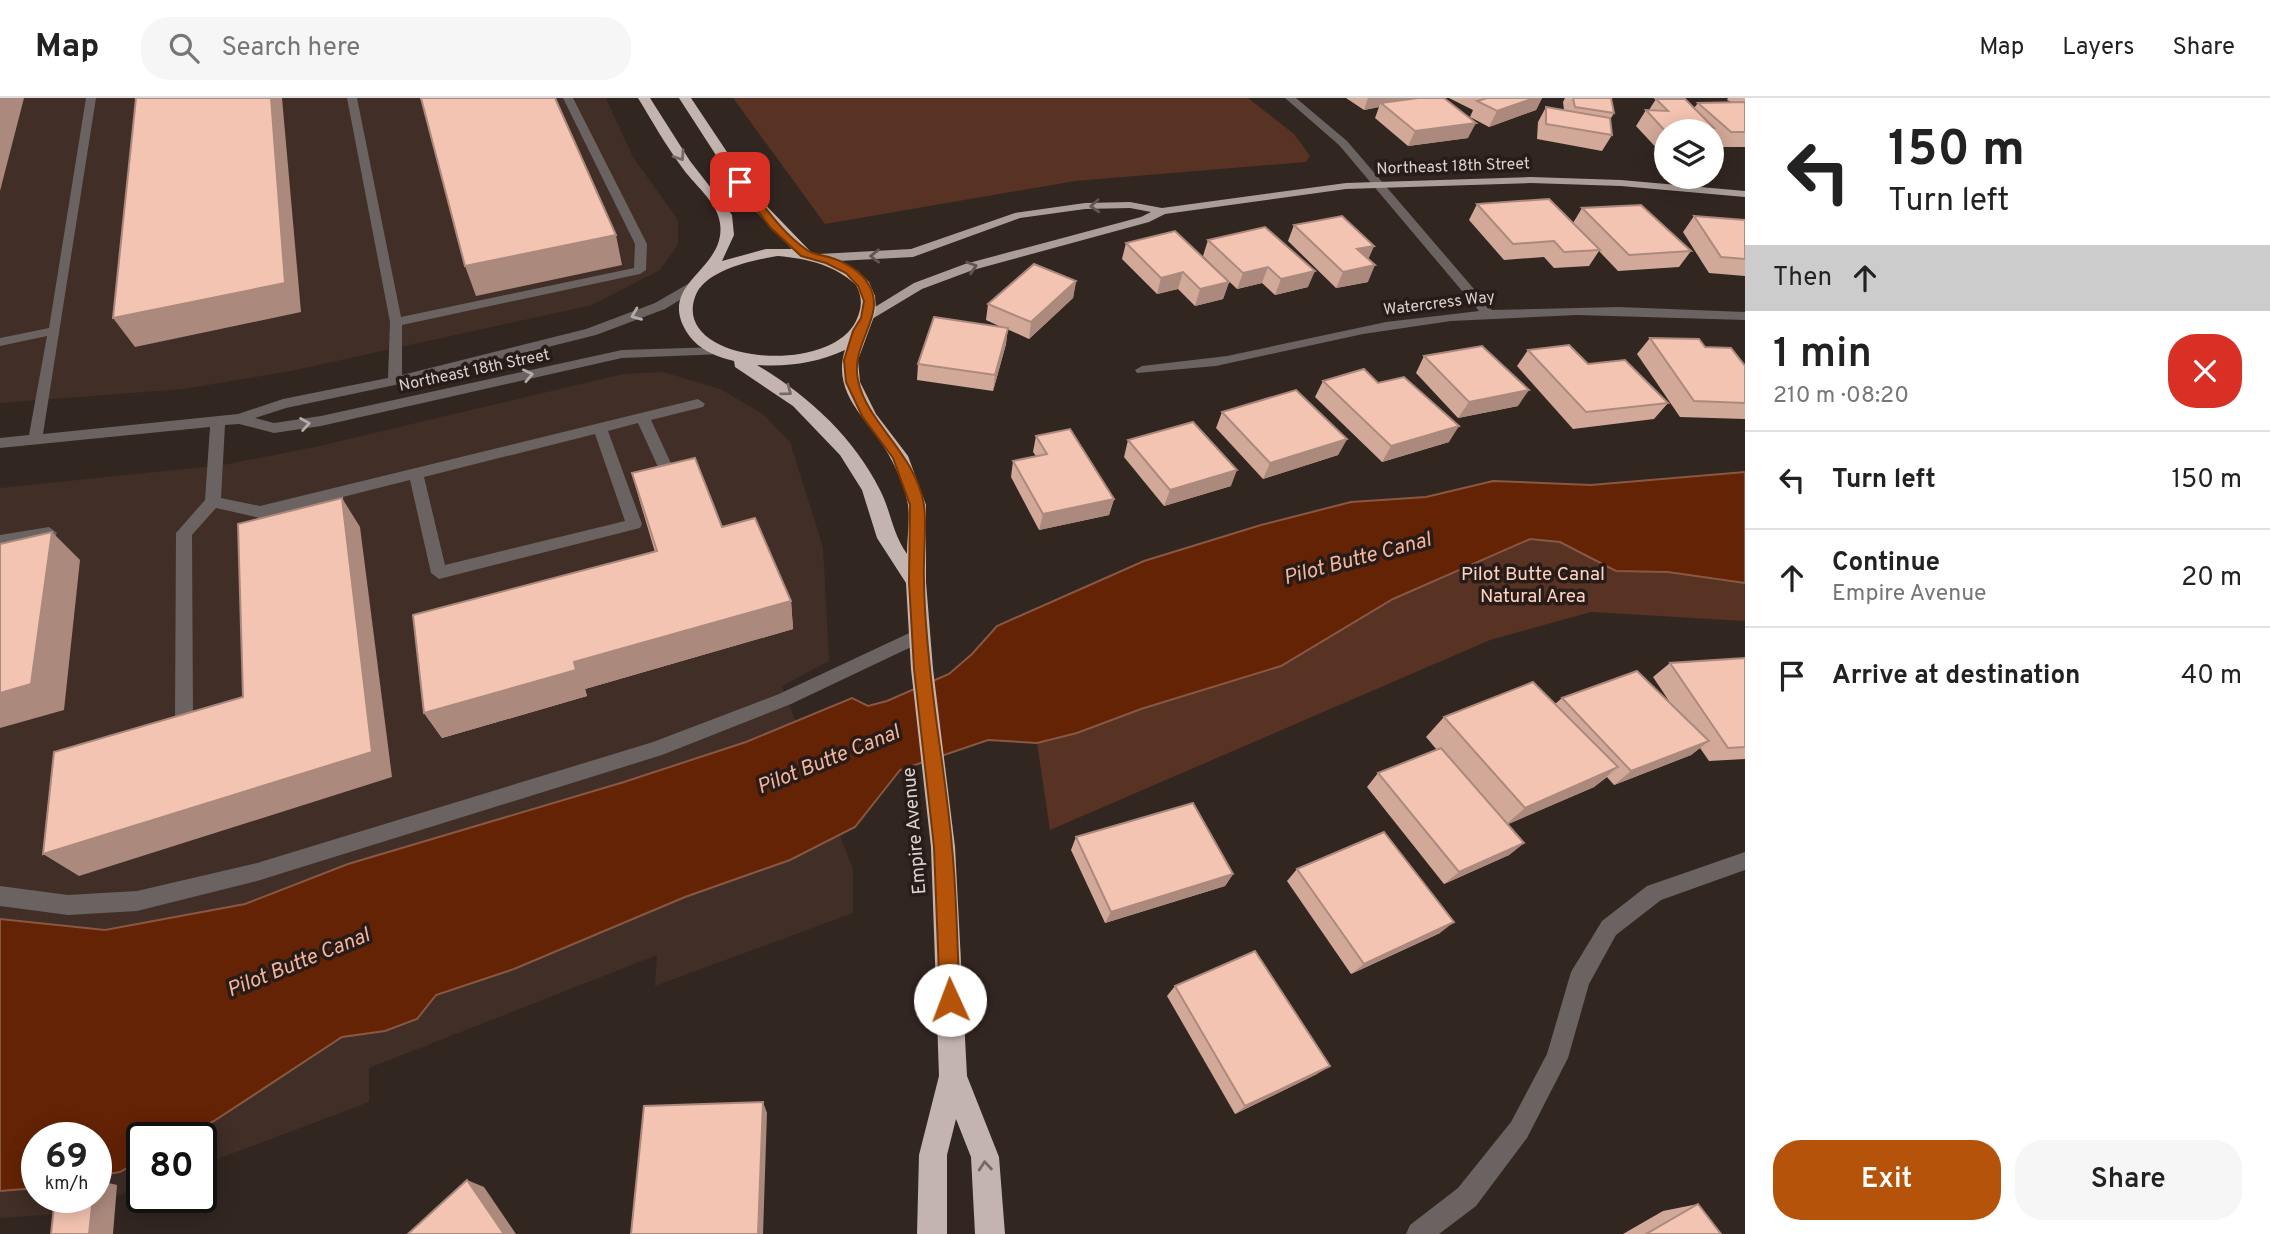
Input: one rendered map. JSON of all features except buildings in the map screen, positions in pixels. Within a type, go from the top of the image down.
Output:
[{"type":"highway","points":[[644,98],[663,131],[727,220],[727,233],[721,253],[690,291],[684,309],[689,327],[704,344],[724,353],[758,362],[790,361],[820,355],[842,346],[863,324],[870,301],[864,285],[850,271],[812,256],[778,253],[751,256],[726,264],[701,280]]},
{"type":"highway","points":[[685,98],[750,197],[812,256]]},
{"type":"highway","name":"Empire Avenue","points":[[863,324],[850,360],[852,382],[868,416],[899,456],[917,505],[916,582],[922,669],[943,847],[953,1076],[933,1156],[932,1234]]},
{"type":"highway","name":"Empire Avenue","points":[[724,353],[781,386],[816,414],[872,491],[885,534],[916,582]]},
{"type":"highway","name":"Empire Avenue","points":[[953,1076],[985,1157],[990,1234]]},
{"type":"main road","name":"Northeast 18th Street","points":[[812,256],[913,253],[1018,215],[1072,208],[1130,205],[1162,211],[1378,185],[1531,180],[1621,183],[1745,194]]},
{"type":"main road","name":"Northeast 18th Street","points":[[863,324],[918,286],[968,267],[1145,220],[1162,211]]},
{"type":"street","points":[[35,440],[92,98]]},
{"type":"street","points":[[352,98],[396,323],[395,381]]},
{"type":"street","points":[[396,323],[640,270],[640,244],[568,98]]},
{"type":"street","points":[[1290,98],[1343,143],[1488,313]]},
{"type":"street","name":"Northeast 18th Street","points":[[0,443],[239,419],[283,404],[395,381],[590,332],[660,306],[701,280]]},
{"type":"street","name":"Watercress Way","points":[[1142,370],[1227,360],[1336,334],[1488,313],[1617,309],[1745,316]]},
{"type":"street","points":[[0,342],[55,331]]},
{"type":"street","name":"Northeast 18th Street","points":[[239,419],[274,428],[321,421],[622,354],[724,353]]},
{"type":"street","points":[[213,502],[260,512],[698,404]]},
{"type":"street","points":[[643,418],[673,487]]},
{"type":"street","points":[[184,718],[184,533],[213,502],[218,421]]},
{"type":"street","points":[[416,474],[439,573],[452,570],[634,524],[600,428]]},
{"type":"street","points":[[0,541],[48,533]]},
{"type":"street","points":[[0,895],[68,905],[137,901],[257,872],[655,749],[785,699],[920,635]]},
{"type":"street","points":[[1419,1234],[1467,1197],[1518,1130],[1557,1058],[1579,980],[1609,928],[1654,893],[1745,861]]},
{"type":"shaded area","points":[[0,98],[606,98],[633,157],[678,220],[678,245],[660,270],[592,305],[291,371],[184,389],[0,403]]},
{"type":"shaded area","points":[[663,372],[720,389],[763,414],[790,442],[823,547],[829,661],[782,686],[853,869],[853,913],[655,986],[657,955],[369,1068],[369,1102],[217,1159],[217,1122],[126,1122],[126,1193],[112,1198],[112,1122],[21,1122],[21,1213],[72,1213],[0,1218],[0,488],[223,465],[315,447],[623,374]]},
{"type":"green space","points":[[733,98],[1248,98],[1294,134],[1310,156],[1306,162],[1075,181],[825,224]]},
{"type":"green space","name":"Pilot Butte Canal Natural Area","points":[[1530,539],[1560,542],[1616,571],[1668,572],[1745,583],[1745,621],[1591,612],[1490,640],[1050,830],[1037,743],[1077,733],[1141,709],[1281,666],[1393,599]]},
{"type":"water","name":"Pilot Butte Canal","points":[[1745,472],[1745,583],[1668,572],[1616,571],[1560,542],[1530,539],[1393,599],[1281,666],[1141,709],[1077,733],[1037,743],[988,740],[900,770],[855,827],[790,860],[685,897],[514,969],[436,995],[417,1019],[385,1031],[342,1037],[212,1122],[126,1122],[126,1169],[120,1172],[112,1173],[112,1122],[21,1122],[21,1189],[0,1191],[0,919],[105,930],[245,904],[348,864],[624,782],[746,742],[852,698],[868,706],[887,701],[949,674],[972,654],[997,626],[1144,561],[1261,525],[1351,502],[1426,497],[1493,481],[1591,485]]},
{"type":"route","points":[[740,182],[775,226],[805,254],[830,260],[850,271],[864,285],[870,301],[867,318],[859,331],[850,360],[852,382],[868,416],[899,456],[917,505],[916,582],[922,669],[943,847],[950,1000]]}]
